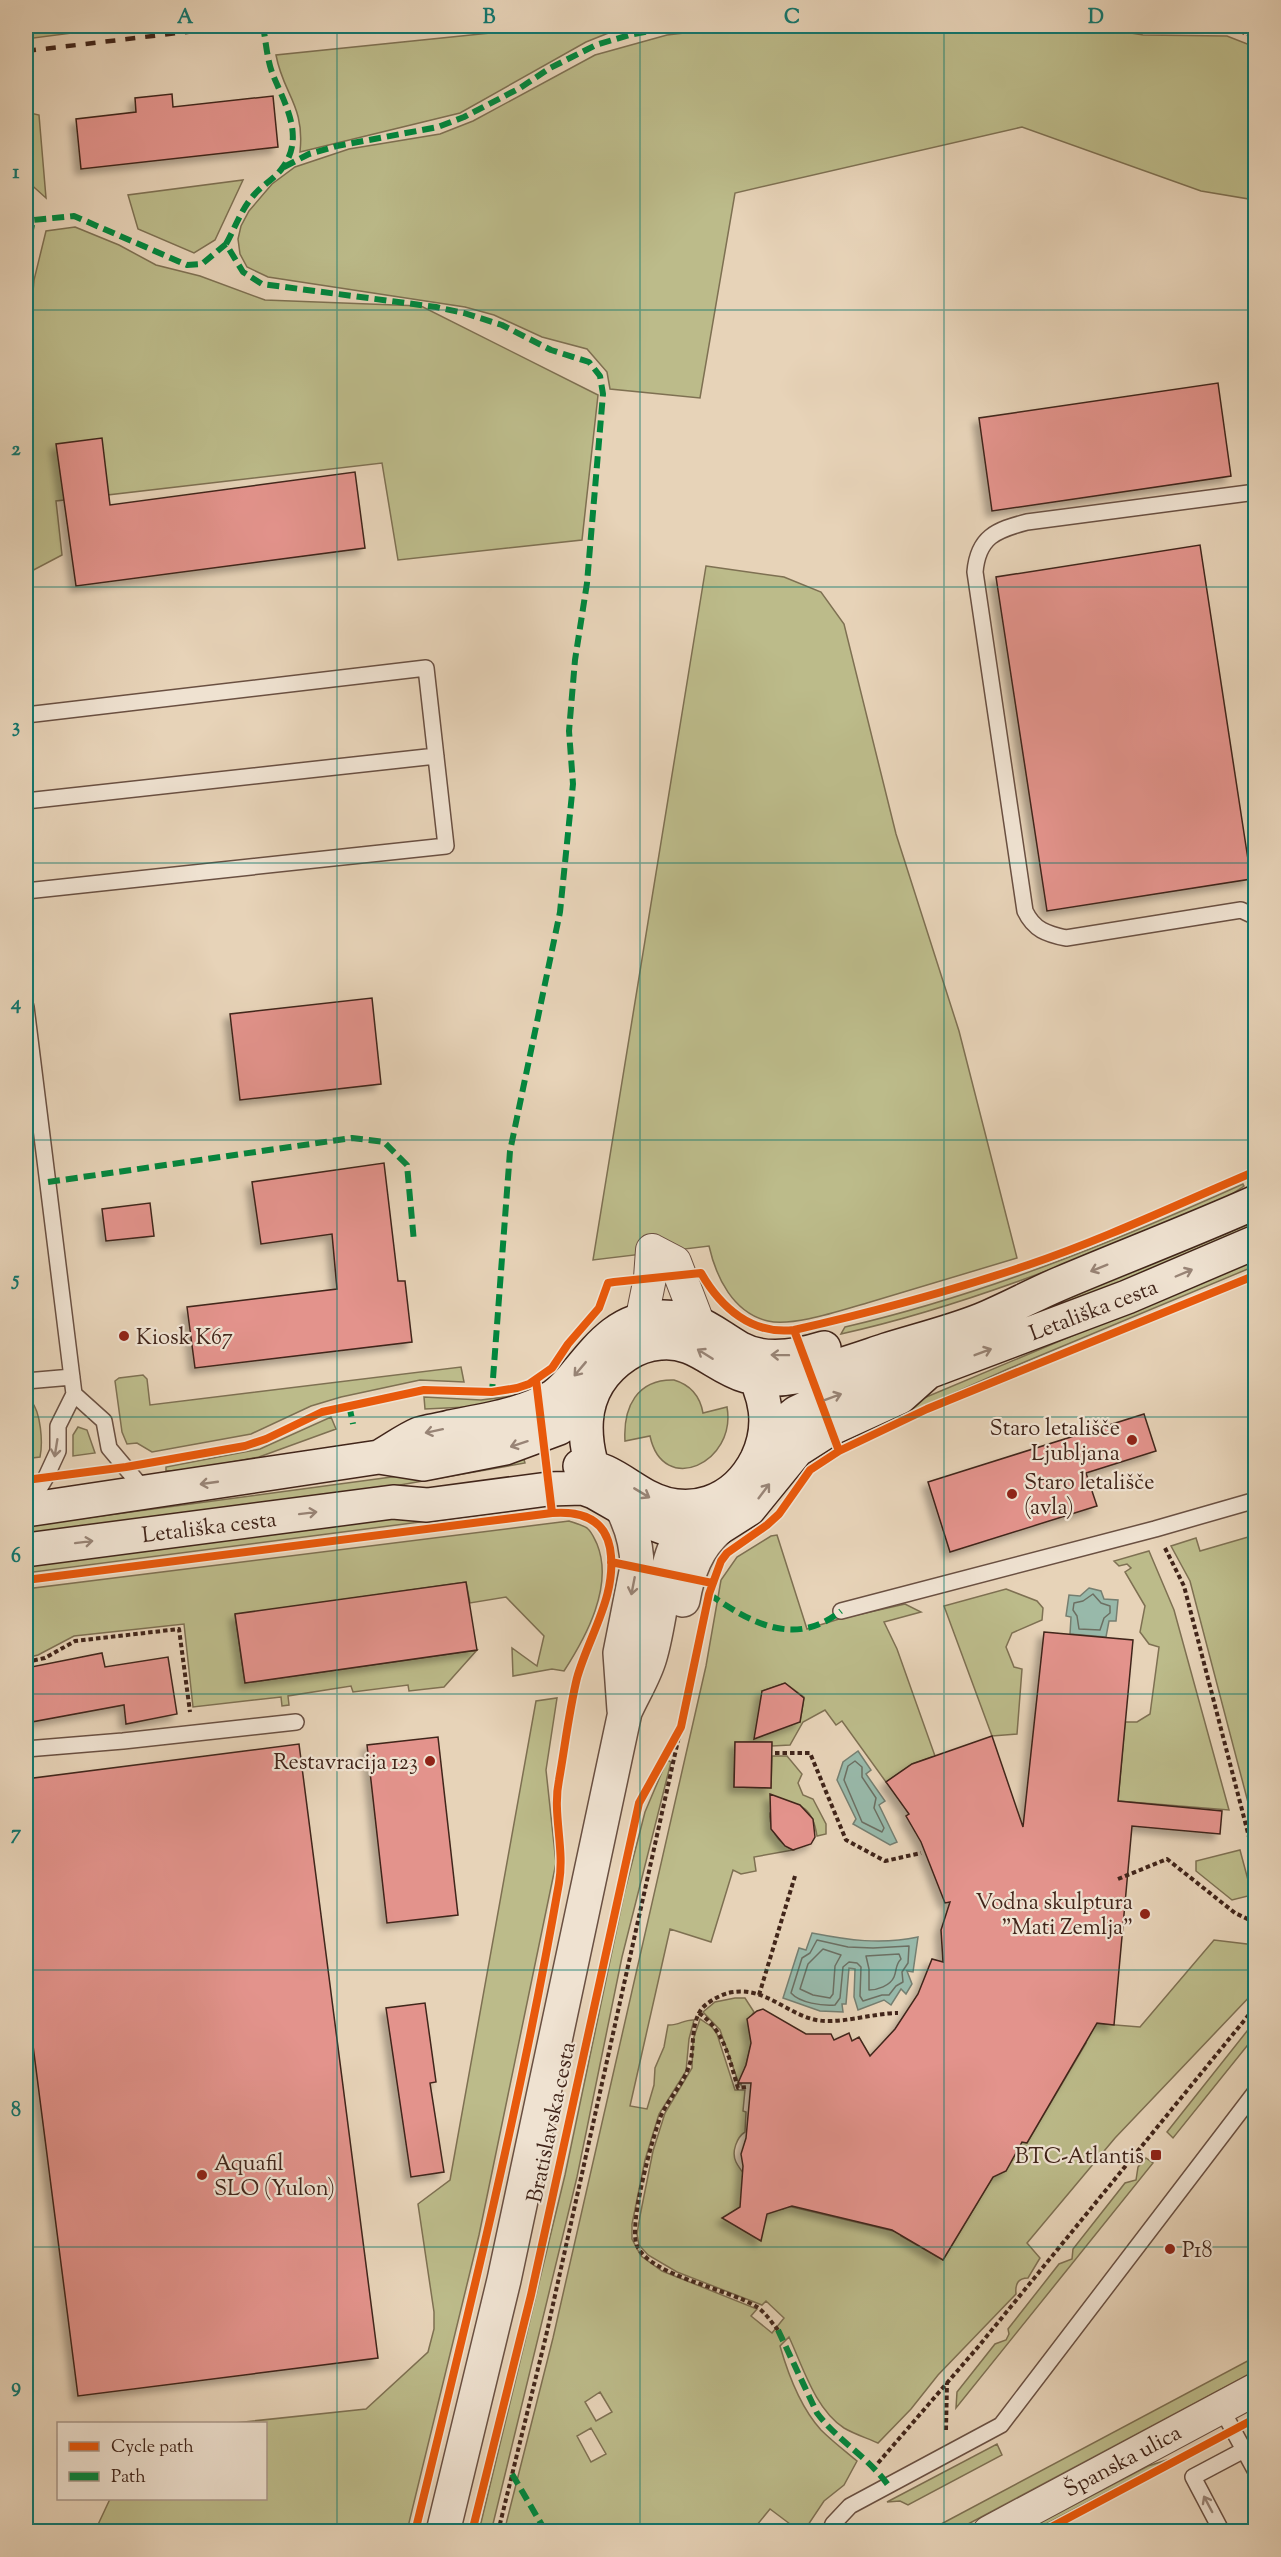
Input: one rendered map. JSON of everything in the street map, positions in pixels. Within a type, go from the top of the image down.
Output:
[{"type":"main road","name":"Letališka cesta","points":[[632,1333],[651,1344],[678,1342],[700,1351],[744,1376],[758,1380],[810,1374],[981,1320],[1060,1284],[1173,1239],[1256,1202]]},
{"type":"main road","name":"Letališka cesta","points":[[766,1437],[796,1413],[821,1401],[890,1376],[928,1372],[1127,1297],[1256,1242]]},
{"type":"main road","name":"Letališka cesta","points":[[379,1457],[419,1434],[518,1412],[538,1405],[557,1394],[569,1383],[604,1341],[632,1333],[659,1317],[698,1322],[718,1332],[740,1348],[760,1354],[782,1356],[803,1354],[966,1307],[1060,1284]]},
{"type":"main road","name":"Letališka cesta","points":[[613,1503],[590,1466],[585,1428],[588,1406],[597,1387],[611,1369],[632,1333]]},
{"type":"main road","name":"Letališka cesta","points":[[700,1522],[723,1497],[744,1479],[766,1437],[766,1409],[758,1380],[740,1348]]},
{"type":"main road","name":"Letališka cesta","points":[[26,1550],[393,1502],[427,1505],[569,1487],[584,1488],[654,1525],[700,1522],[749,1509],[797,1450],[830,1429],[900,1397],[928,1372]]},
{"type":"main road","name":"Letališka cesta","points":[[26,1509],[379,1457],[423,1464],[505,1448],[559,1428],[588,1406]]},
{"type":"main road","name":"Letališka cesta","points":[[393,1502],[426,1488],[546,1469],[590,1466],[614,1476],[656,1500],[683,1507],[700,1522]]},
{"type":"main road","name":"Bratislavska cesta","points":[[613,1503],[630,1523],[637,1555],[637,1567],[620,1653],[625,1712]]},
{"type":"main road","name":"Bratislavska cesta","points":[[443,2532],[504,2280],[625,1712],[650,1658],[675,1544],[700,1522]]},
{"type":"street","points":[[632,1333],[650,1278],[652,1250],[675,1263],[698,1322]]},
{"type":"street","name":"Španska ulica","points":[[989,2532],[1256,2389]]},
{"type":"lane","points":[[1256,492],[1027,522],[993,535],[983,543],[976,555],[975,572],[1025,911],[1031,923],[1046,934],[1066,938],[1241,910],[1256,918]]},
{"type":"lane","points":[[26,715],[426,668],[446,846],[26,891]]},
{"type":"lane","points":[[26,801],[436,756]]},
{"type":"lane","points":[[26,1007],[74,1394],[58,1426],[58,1451],[46,1478],[26,1509]]},
{"type":"lane","points":[[26,1381],[72,1377]]},
{"type":"lane","points":[[74,1394],[104,1421],[109,1448],[146,1492]]},
{"type":"lane","points":[[841,1611],[1155,1529],[1256,1500]]},
{"type":"lane","points":[[26,1749],[296,1722]]},
{"type":"lane","points":[[830,2532],[833,2524],[850,2506],[1001,2425],[1256,2091]]},
{"type":"lane","points":[[1221,2408],[1256,2472]]},
{"type":"lane","points":[[1222,2532],[1193,2477],[1244,2450]]},
{"type":"path","points":[[1166,26],[1231,28],[1256,37]]},
{"type":"path","points":[[1155,1529],[1184,1586],[1255,1862]]},
{"type":"path","points":[[26,1662],[45,1658],[75,1641],[179,1629],[190,1713],[201,1711]]},
{"type":"path","points":[[776,1753],[810,1753],[846,1840],[885,1861],[921,1853]]},
{"type":"path","points":[[1118,1879],[1167,1859],[1235,1913],[1256,1923]]},
{"type":"path","points":[[759,1995],[795,1876]]},
{"type":"path","points":[[778,2330],[758,2307],[674,2273],[653,2262],[637,2246],[636,2217],[647,2164],[661,2117],[687,2074],[691,2062],[691,2042],[699,2013],[714,1999],[728,1993],[744,1992],[773,1998],[792,2011],[814,2020],[898,2013]]},
{"type":"path","points":[[875,2466],[948,2383],[1256,2006]]},
{"type":"path","points":[[699,2013],[720,2033],[738,2088],[747,2087]]},
{"type":"path","points":[[945,2455],[948,2383]]},
{"type":"shaded area","points":[[26,26],[126,26],[26,39]]},
{"type":"shaded area","points":[[558,26],[626,26],[586,42],[460,113],[300,152],[299,122],[276,55]]},
{"type":"shaded area","points":[[745,26],[1088,26],[1143,35],[1227,36],[1255,47],[1255,200],[1201,191],[1022,127],[735,193],[700,398],[610,389],[607,372],[587,349],[542,337],[494,315],[465,307],[268,277],[247,267],[240,254],[238,239],[241,226],[249,211],[272,184],[295,167],[349,149],[440,134],[473,121],[595,55],[667,35]]},
{"type":"shaded area","points":[[26,112],[39,115],[46,198],[26,180]]},
{"type":"shaded area","points":[[243,180],[215,240],[194,253],[138,229],[128,195]]},
{"type":"shaded area","points":[[75,227],[119,245],[156,265],[200,276],[265,300],[421,306],[598,395],[582,540],[398,560],[382,463],[56,501],[62,555],[26,574],[26,373],[34,280],[46,231]]},
{"type":"shaded area","points":[[706,566],[784,577],[821,592],[844,624],[896,834],[959,1031],[1017,1258],[831,1313],[790,1322],[768,1321],[756,1317],[736,1302],[716,1270],[709,1246],[593,1260]]},
{"type":"shaded area","points":[[1243,1184],[1244,1186],[1226,1198],[1037,1275],[940,1308],[841,1334],[845,1327],[947,1299],[1047,1265]]},
{"type":"shaded area","points":[[1255,1218],[1255,1226],[1066,1305],[895,1357]]},
{"type":"shaded area","points":[[1255,1259],[1255,1266],[1008,1369],[858,1436],[856,1430],[905,1406]]},
{"type":"shaded area","points":[[461,1367],[464,1382],[420,1380],[341,1397],[311,1406],[251,1434],[152,1452],[137,1443],[127,1444],[122,1432],[115,1381],[119,1378],[143,1375],[147,1379],[150,1405]]},
{"type":"shaded area","points":[[674,1380],[694,1392],[700,1401],[703,1413],[727,1407],[727,1427],[721,1444],[710,1457],[697,1465],[683,1468],[669,1465],[657,1455],[650,1436],[625,1441],[627,1417],[635,1397],[650,1384]]},
{"type":"shaded area","points":[[513,1396],[514,1402],[489,1406],[425,1409],[424,1397],[481,1400]]},
{"type":"shaded area","points":[[26,1399],[31,1401],[37,1412],[41,1444],[40,1457],[32,1458],[26,1470]]},
{"type":"shaded area","points":[[331,1417],[336,1429],[259,1457],[189,1470],[166,1471],[166,1467],[260,1449]]},
{"type":"shaded area","points":[[78,1427],[87,1430],[95,1453],[73,1456],[73,1435]]},
{"type":"shaded area","points":[[523,1456],[525,1463],[400,1485],[26,1534],[26,1526],[399,1476]]},
{"type":"shaded area","points":[[528,1508],[26,1573],[26,1565],[436,1512]]},
{"type":"shaded area","points":[[569,1521],[585,1527],[592,1533],[601,1560],[602,1577],[600,1594],[589,1627],[564,1671],[552,1669],[513,1676],[512,1648],[537,1666],[544,1636],[506,1597],[470,1603],[466,1582],[235,1615],[245,1683],[477,1650],[444,1687],[409,1691],[408,1685],[353,1692],[351,1686],[288,1696],[289,1705],[282,1706],[281,1697],[193,1707],[184,1624],[74,1636],[38,1655],[26,1658],[26,1589]]},
{"type":"shaded area","points":[[777,1535],[807,1629],[905,1604],[921,1612],[884,1622],[897,1649],[935,1756],[912,1764],[886,1782],[842,1721],[836,1725],[825,1710],[803,1722],[790,1745],[772,1746],[771,1742],[735,1742],[734,1787],[771,1788],[772,1756],[787,1756],[802,1774],[798,1783],[803,1795],[813,1799],[826,1824],[826,1834],[817,1836],[813,1819],[805,1809],[793,1804],[776,1805],[770,1813],[773,1830],[783,1844],[793,1850],[754,1857],[756,1871],[741,1874],[733,1870],[711,1942],[670,1929],[630,2106],[647,2109],[654,2085],[655,2068],[664,2047],[668,2025],[694,2020],[689,2039],[686,2071],[659,2114],[645,2160],[632,2224],[632,2239],[641,2256],[662,2271],[757,2309],[751,2316],[772,2333],[784,2318],[766,2301],[762,2305],[677,2272],[648,2255],[639,2245],[637,2234],[653,2151],[665,2113],[692,2068],[693,2040],[700,2019],[712,2027],[717,2034],[735,2090],[745,2090],[743,2111],[746,2112],[745,2132],[736,2145],[734,2154],[736,2162],[774,2209],[783,2209],[784,2205],[902,2233],[901,2236],[943,2260],[994,2175],[1006,2171],[1022,2142],[1027,2143],[1086,2043],[1091,2023],[1140,2027],[1214,1940],[1255,1945],[1255,1991],[1115,2138],[1027,2243],[1040,2258],[1028,2278],[1018,2282],[1016,2294],[938,2375],[911,2409],[878,2443],[844,2428],[834,2420],[811,2387],[789,2337],[780,2346],[791,2379],[807,2412],[821,2430],[857,2461],[844,2485],[824,2501],[804,2531],[784,2531],[790,2524],[770,2509],[752,2531],[504,2532],[553,2338],[706,1666],[721,1580],[737,1557],[771,1536]],"holes":[[[785,1683],[804,1697],[800,1722],[762,1691]],[[600,2392],[612,2412],[596,2421],[585,2402]],[[591,2428],[606,2454],[591,2462],[577,2436]]]},
{"type":"shaded area","points":[[1256,1535],[1255,1829],[1190,1581],[1171,1546],[1196,1538],[1200,1551]]},
{"type":"shaded area","points":[[1149,1551],[1174,1610],[1229,1810],[1118,1801],[1125,1722],[1137,1722],[1150,1714],[1159,1647],[1149,1644],[1140,1632],[1145,1606],[1125,1572],[1131,1568],[1127,1564],[1119,1566],[1114,1561]]},
{"type":"shaded area","points":[[1006,1589],[1037,1601],[1043,1608],[1042,1620],[1012,1633],[1006,1647],[1014,1667],[1022,1669],[1017,1734],[992,1736],[944,1606]]},
{"type":"shaded area","points":[[557,1698],[546,1770],[556,1863],[479,2235],[407,2531],[95,2531],[110,2500],[267,2500],[267,2422],[243,2422],[366,2409],[428,2352],[434,2329],[434,2312],[418,2204],[450,2180],[536,1701]]},
{"type":"shaded area","points":[[667,1760],[671,1762],[622,1957],[577,2177],[493,2524],[491,2531],[479,2531],[565,2175],[624,1894],[645,1812]]},
{"type":"shaded area","points":[[1240,1850],[1252,1895],[1232,1900],[1196,1871],[1196,1861]]},
{"type":"shaded area","points":[[745,1998],[754,2012],[748,2021],[752,2041],[741,2085],[720,2030],[703,2012],[715,2002]]},
{"type":"shaded area","points":[[1255,2021],[1255,2036],[1173,2138],[1167,2132]]},
{"type":"shaded area","points":[[1146,2158],[1153,2163],[956,2408],[957,2392],[995,2344],[1006,2340],[1009,2334],[1008,2329],[1059,2264],[1072,2259],[1073,2249],[1125,2183],[1136,2180],[1138,2167]]},
{"type":"shaded area","points":[[1255,2357],[1255,2371],[955,2531],[928,2531]]},
{"type":"shaded area","points":[[997,2444],[1002,2455],[908,2505],[900,2501],[887,2502]]},
{"type":"shaded area","points":[[1170,2459],[1033,2531],[1024,2531],[1148,2466]]},
{"type":"water","points":[[1089,1588],[1101,1591],[1104,1599],[1118,1600],[1116,1621],[1109,1621],[1106,1637],[1070,1634],[1071,1617],[1066,1616],[1069,1595],[1080,1596]]},
{"type":"water","points":[[858,1751],[871,1770],[866,1774],[885,1801],[879,1805],[897,1842],[890,1845],[853,1824],[856,1819],[837,1780],[843,1762]]},
{"type":"water","points":[[812,1933],[865,1941],[891,1941],[918,1937],[913,1972],[907,1971],[912,1984],[906,1994],[901,1989],[891,2005],[884,2000],[858,2010],[854,1997],[855,1969],[849,1968],[846,2004],[842,2004],[843,2012],[820,2011],[783,1998],[799,1948],[806,1950]]},
{"type":"building","points":[[172,94],[173,107],[273,96],[278,147],[81,169],[76,119],[136,112],[135,98]]},
{"type":"building","points":[[1218,383],[1231,476],[992,511],[979,418]]},
{"type":"building","points":[[102,438],[110,505],[355,472],[365,548],[76,586],[56,444]]},
{"type":"building","points":[[1200,545],[1251,879],[1047,911],[996,577]]},
{"type":"building","points":[[372,998],[381,1084],[240,1100],[230,1014]]},
{"type":"building","points":[[384,1163],[398,1281],[405,1281],[412,1342],[195,1368],[187,1307],[337,1289],[332,1234],[261,1244],[252,1182]]},
{"type":"building","points":[[150,1203],[154,1236],[106,1241],[102,1209]]},
{"type":"building","name":"Staro letališče (avla)","points":[[1144,1414],[1156,1451],[1086,1473],[1097,1506],[950,1552],[928,1482]]},
{"type":"building","points":[[466,1582],[477,1650],[245,1683],[235,1614]]},
{"type":"building","points":[[1044,1632],[1133,1640],[1118,1801],[1222,1811],[1220,1834],[1132,1826],[1114,2025],[1097,2023],[1027,2143],[1022,2142],[1006,2171],[993,2177],[943,2260],[892,2230],[792,2206],[767,2214],[761,2241],[722,2218],[740,2207],[743,2166],[741,2154],[746,2138],[751,2083],[738,2083],[746,2065],[751,2043],[747,2019],[763,2009],[806,2034],[831,2034],[834,2040],[849,2033],[852,2041],[859,2037],[870,2056],[895,2029],[918,1994],[932,1959],[943,1962],[941,1930],[950,1902],[945,1903],[921,1842],[906,1816],[909,1814],[886,1782],[912,1764],[992,1736],[1023,1827]]},
{"type":"building","points":[[102,1653],[105,1667],[168,1657],[177,1714],[126,1724],[124,1705],[26,1723],[26,1668]]},
{"type":"building","points":[[785,1683],[804,1698],[800,1722],[754,1739],[762,1691]]},
{"type":"building","points":[[438,1737],[458,1915],[387,1923],[367,1745]]},
{"type":"building","points":[[735,1742],[772,1742],[771,1788],[734,1787]]},
{"type":"building","name":"Aquafil SLO (Yulon)","points":[[299,1744],[378,2358],[78,2396],[26,1991],[26,1779]]},
{"type":"building","points":[[770,1794],[800,1805],[813,1819],[815,1837],[811,1844],[793,1850],[785,1846],[771,1829]]},
{"type":"building","points":[[425,2003],[436,2082],[430,2083],[444,2172],[411,2177],[386,2008]]},
{"type":"railway","points":[[26,51],[237,26]]},
{"type":"marked path","points":[[226,244],[249,201],[283,167],[292,144],[291,121],[271,69],[263,26]]},
{"type":"marked path","points":[[284,167],[309,154],[337,146],[438,127],[464,117],[520,88],[550,68],[596,45],[629,35],[676,26]]},
{"type":"marked path","points":[[26,207],[33,220]]},
{"type":"marked path","points":[[26,254],[33,220],[74,216],[187,265],[202,264],[226,244],[243,272],[262,284],[436,307],[464,313],[502,325],[551,350],[589,362],[600,376],[603,394],[587,583],[575,660],[569,731],[573,784],[560,912],[510,1151],[492,1392]]},
{"type":"marked path","points":[[48,1182],[352,1138],[384,1142],[407,1165],[414,1242]]},
{"type":"marked path","points":[[349,1405],[353,1424]]},
{"type":"marked path","points":[[709,1594],[757,1622],[790,1630],[807,1628],[824,1622],[841,1611]]},
{"type":"marked path","points":[[778,2330],[817,2413],[834,2432],[871,2465],[888,2485]]},
{"type":"marked path","points":[[512,2474],[546,2532]]},
{"type":"cycle path","points":[[26,1480],[126,1467],[245,1446],[266,1439],[322,1412],[424,1390],[492,1392],[529,1384],[552,1368],[568,1344],[599,1308],[608,1283],[701,1273],[718,1297],[739,1316],[765,1328],[794,1330],[970,1284],[1028,1265],[1114,1232],[1256,1171]]},
{"type":"cycle path","points":[[472,2532],[531,2295],[639,1803],[681,1727],[709,1594],[721,1561],[727,1553],[779,1514],[810,1470],[839,1451],[927,1409],[1256,1275]]},
{"type":"cycle path","points":[[794,1330],[839,1451]]},
{"type":"cycle path","points":[[536,1380],[552,1513]]},
{"type":"cycle path","points":[[26,1580],[552,1513],[571,1513],[588,1518],[602,1529],[607,1538],[610,1548],[610,1582],[601,1614],[577,1678],[557,1793],[561,1857],[559,1883],[544,1965],[493,2208],[415,2532]]},
{"type":"cycle path","points":[[611,1562],[712,1583]]},
{"type":"cycle path","points":[[1042,2532],[1256,2418]]},
{"type":"place","name":"Kiosk K67","points":[[124,1336]]},
{"type":"place","name":"Staro letališče Ljubljana","points":[[1132,1440]]},
{"type":"place","name":"Staro letališče (avla)","points":[[1012,1494]]},
{"type":"place","name":"Restavracija 123","points":[[430,1761]]},
{"type":"place","name":"Vodna skulptura \"Mati Zemlja\"","points":[[1145,1914]]},
{"type":"place","name":"BTC-Atlantis","points":[[1156,2155]]},
{"type":"place","name":"Aquafil SLO (Yulon)","points":[[202,2175]]},
{"type":"place","name":"P18","points":[[1170,2249]]}]
